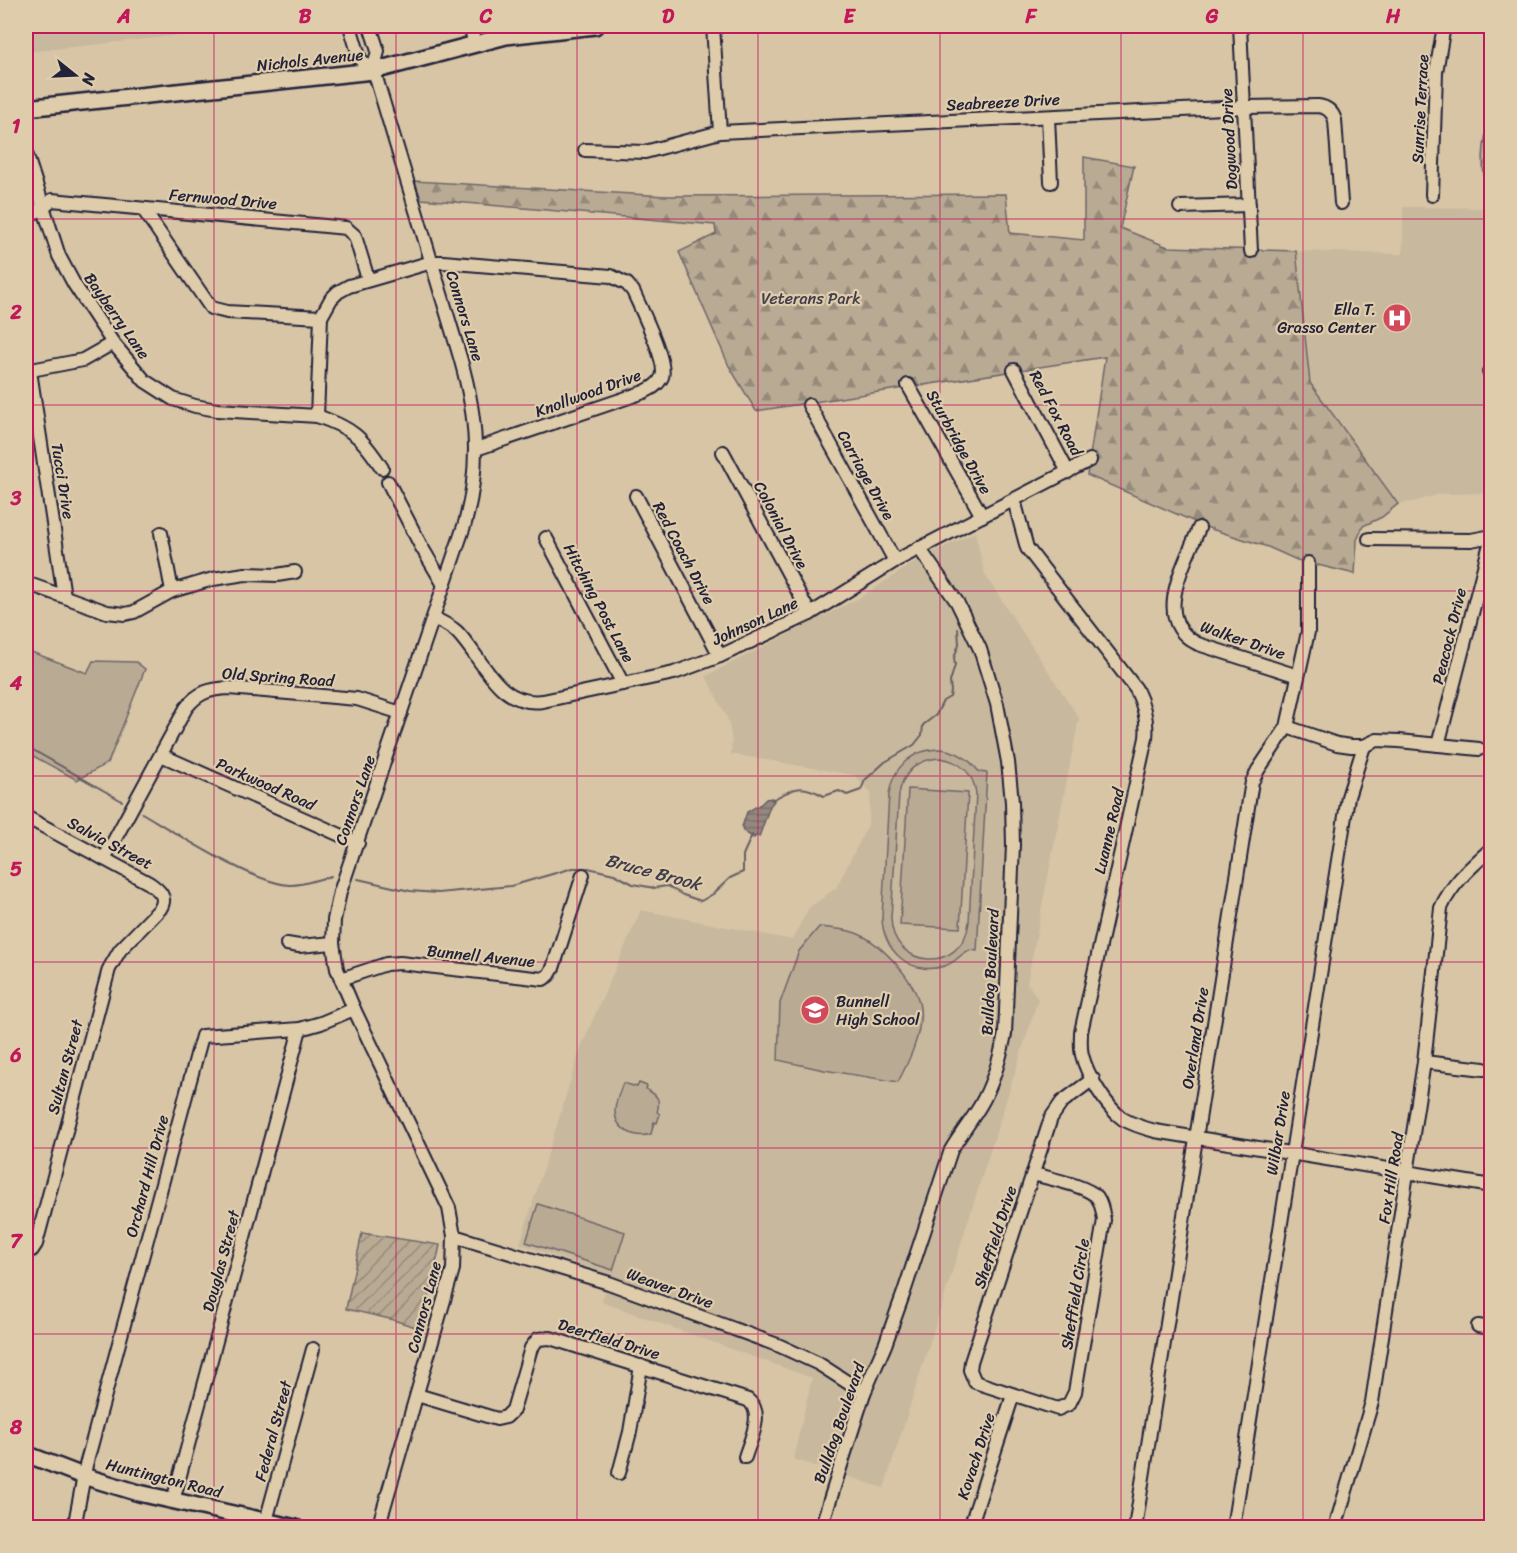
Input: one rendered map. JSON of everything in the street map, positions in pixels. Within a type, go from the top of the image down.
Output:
[{"type":"main road","name":"Nichols Avenue","points":[[26,108],[373,71],[474,44],[526,33],[595,26]]},
{"type":"main road","name":"Huntington Road","points":[[26,1454],[83,1476],[173,1501],[296,1527]]},
{"type":"street","points":[[350,26],[360,59],[373,71],[378,51],[370,26]]},
{"type":"street","points":[[471,26],[474,44]]},
{"type":"street","points":[[713,26],[720,132]]},
{"type":"street","name":"Dogwood Drive","points":[[1240,26],[1251,251]]},
{"type":"street","name":"Sunrise Terrace","points":[[1432,195],[1436,72],[1444,26]]},
{"type":"street","name":"Connors Lane","points":[[373,71],[469,387],[476,449],[470,502],[434,618],[336,908],[333,943],[341,979],[432,1169],[449,1208],[454,1236],[453,1269],[378,1527]]},
{"type":"street","name":"Seabreeze Drive","points":[[585,150],[645,152],[720,132],[1245,107],[1318,106],[1329,110],[1335,120],[1341,202]]},
{"type":"street","points":[[1048,117],[1051,182]]},
{"type":"street","name":"Bayberry Lane","points":[[26,153],[58,256],[113,343],[145,381],[164,394],[182,402],[217,410],[317,416],[332,421],[358,435],[382,468]]},
{"type":"street","name":"Fernwood Drive","points":[[26,214],[36,212],[52,200],[346,228],[355,236],[368,279]]},
{"type":"street","points":[[1180,207],[1249,205]]},
{"type":"street","points":[[143,209],[211,308],[227,312],[321,317],[317,416]]},
{"type":"street","name":"Knollwood Drive","points":[[321,317],[331,299],[338,292],[368,279],[432,262],[611,276],[627,284],[633,291],[663,361],[662,378],[656,386],[476,449]]},
{"type":"street","points":[[28,371],[83,360],[113,343]]},
{"type":"street","name":"Red Fox Road","points":[[1014,370],[1068,472]]},
{"type":"street","name":"Tucci Drive","points":[[28,371],[64,596]]},
{"type":"street","name":"Sturbridge Drive","points":[[908,385],[982,516]]},
{"type":"street","name":"Carriage Drive","points":[[809,405],[895,561]]},
{"type":"street","name":"Colonial Drive","points":[[723,452],[810,614]]},
{"type":"street","name":"Johnson Lane","points":[[434,618],[457,632],[508,694],[530,702],[674,673],[720,656],[810,614],[895,561],[1090,460]]},
{"type":"street","points":[[388,482],[444,585]]},
{"type":"street","name":"Red Coach Drive","points":[[636,496],[720,656]]},
{"type":"street","name":"Luanne Road","points":[[1014,500],[1027,548],[1136,689],[1148,725],[1081,1032],[1083,1058],[1111,1108],[1123,1118],[1145,1129],[1491,1186]]},
{"type":"street","name":"Walker Drive","points":[[1199,528],[1174,594],[1174,620],[1179,630],[1187,639],[1198,644],[1298,676]]},
{"type":"street","points":[[161,533],[172,591]]},
{"type":"street","points":[[1369,539],[1471,540],[1491,536]]},
{"type":"street","name":"Peacock Drive","points":[[1438,745],[1491,536]]},
{"type":"street","name":"Hitching Post Lane","points":[[546,538],[623,684]]},
{"type":"street","name":"Bulldog Boulevard","points":[[821,1527],[864,1393],[885,1345],[908,1281],[951,1150],[980,1106],[990,1085],[1000,1060],[1005,1034],[1013,845],[1008,762],[997,704],[980,649],[957,602],[919,548]]},
{"type":"street","name":"Overland Drive","points":[[1136,1527],[1252,782],[1287,727],[1308,632],[1308,563]]},
{"type":"street","points":[[26,583],[107,612],[125,614],[134,612],[172,591],[224,577],[295,572]]},
{"type":"street","name":"Old Spring Road","points":[[104,859],[186,708],[200,694],[210,689],[230,688],[357,699],[401,713]]},
{"type":"street","points":[[1287,727],[1337,744],[1364,746],[1377,740],[1479,749]]},
{"type":"street","name":"Wilbar Drive","points":[[1233,1527],[1348,797],[1364,746]]},
{"type":"street","name":"Parkwood Road","points":[[160,755],[358,843]]},
{"type":"street","name":"Salvia Street","points":[[26,817],[156,888],[164,898],[160,909]]},
{"type":"street","name":"Fox Hill Road","points":[[1335,1527],[1372,1402],[1409,1173],[1424,1062],[1440,908],[1458,879],[1491,848]]},
{"type":"street","name":"Bunnell Avenue","points":[[341,979],[386,964],[399,963],[543,979],[553,968],[583,875]]},
{"type":"street","name":"Sultan Street","points":[[29,1250],[36,1244],[109,969],[120,950],[160,909]]},
{"type":"street","points":[[287,944],[299,946],[333,943]]},
{"type":"street","name":"Orchard Hill Drive","points":[[83,1476],[202,1035],[300,1029],[354,1009]]},
{"type":"street","name":"Douglas Street","points":[[173,1501],[300,1029]]},
{"type":"street","points":[[1424,1062],[1484,1069]]},
{"type":"street","name":"Sheffield Drive","points":[[1013,1395],[975,1382],[970,1370],[971,1362],[1051,1118],[1062,1102],[1093,1079]]},
{"type":"street","name":"Sheffield Circle","points":[[1013,1395],[1058,1410],[1066,1407],[1072,1401],[1104,1220],[1102,1207],[1096,1197],[1089,1192],[1034,1174]]},
{"type":"street","name":"Weaver Drive","points":[[454,1236],[609,1282],[780,1346],[819,1364],[864,1393]]},
{"type":"street","points":[[1478,1326],[1491,1329]]},
{"type":"street","name":"Deerfield Drive","points":[[417,1395],[497,1419],[506,1418],[513,1410],[531,1348],[534,1342],[542,1337],[751,1402],[757,1415],[745,1457]]},
{"type":"street","name":"Federal Street","points":[[266,1521],[313,1349]]},
{"type":"street","points":[[619,1473],[630,1432],[641,1366]]},
{"type":"street","name":"Kovach Drive","points":[[972,1527],[1013,1395]]},
{"type":"street","points":[[74,1527],[83,1476]]},
{"type":"shaded area","points":[[26,26],[266,26],[26,52]]},
{"type":"shaded area","name":"Ella T. Grasso Center","points":[[1403,207],[1491,208],[1491,493],[1439,494],[1398,504],[1310,383],[1296,251],[1403,254]]},
{"type":"shaded area","name":"Bunnell High School","points":[[975,532],[985,575],[1079,718],[1027,983],[1038,999],[884,1488],[793,1459],[812,1378],[602,1302],[609,1275],[520,1244],[581,1047],[641,910],[792,940],[809,908],[836,888],[868,825],[871,793],[854,775],[731,754],[732,741],[728,720],[706,676],[863,596],[918,560]]},
{"type":"shaded area","points":[[772,798],[774,801],[759,837],[757,835],[754,838],[743,831],[742,827],[747,812],[766,799]]},
{"type":"green space","points":[[1491,112],[1491,199],[1484,178],[1483,156]]},
{"type":"green space","name":"Veterans Park","points":[[1084,157],[1134,166],[1120,228],[1168,247],[1296,251],[1310,383],[1398,504],[1382,517],[1363,526],[1357,540],[1355,574],[1297,560],[1268,547],[1211,529],[1087,475],[1105,357],[756,411],[729,366],[679,252],[716,234],[715,225],[421,199],[415,181],[666,196],[1006,194],[1010,233],[1084,240]]},
{"type":"green space","points":[[26,650],[87,673],[93,661],[136,662],[145,669],[108,763],[77,780],[26,752]]},
{"type":"green space","points":[[941,749],[957,753],[967,759],[979,772],[987,773],[977,951],[969,950],[948,965],[920,968],[901,958],[893,950],[883,929],[882,917],[891,784],[906,761],[931,750]],"holes":[[[932,759],[947,760],[959,765],[969,774],[976,793],[969,922],[964,939],[954,951],[942,957],[928,959],[915,956],[903,948],[894,935],[891,918],[899,795],[903,780],[918,764]]]},
{"type":"green space","points":[[908,789],[968,793],[960,928],[900,925]]},
{"type":"green space","points":[[819,927],[856,933],[866,938],[896,964],[912,986],[920,1008],[919,1027],[911,1056],[898,1082],[778,1060],[780,1003],[799,951]]},
{"type":"green space","points":[[623,1083],[637,1087],[639,1083],[647,1086],[646,1089],[657,1098],[659,1104],[657,1112],[660,1114],[657,1123],[654,1122],[651,1134],[639,1135],[627,1132],[616,1118],[615,1108]]},
{"type":"green space","points":[[538,1204],[625,1232],[613,1270],[526,1242]]},
{"type":"green space","points":[[362,1233],[440,1245],[422,1329],[346,1309]]},
{"type":"waterway","name":"Bruce Brook","points":[[772,800],[786,792],[803,788],[824,796],[839,791],[847,795],[861,790],[865,780],[885,762],[914,745],[922,735],[923,725],[936,715],[943,701],[950,697],[954,658],[959,644],[958,629]]},
{"type":"waterway","name":"Bruce Brook","points":[[26,746],[122,801]]},
{"type":"waterway","name":"Bruce Brook","points":[[142,813],[215,856],[276,883],[296,885],[331,876]]},
{"type":"waterway","name":"Bruce Brook","points":[[358,879],[410,891],[438,893],[511,886],[573,868],[588,868],[614,874],[633,884],[654,888],[667,886],[701,901],[713,894],[730,878],[743,872],[743,855],[752,835]]},
{"type":"place","name":"Ella T. Grasso Center","points":[[1397,318]]},
{"type":"place","name":"Bunnell High School","points":[[815,1010]]}]
